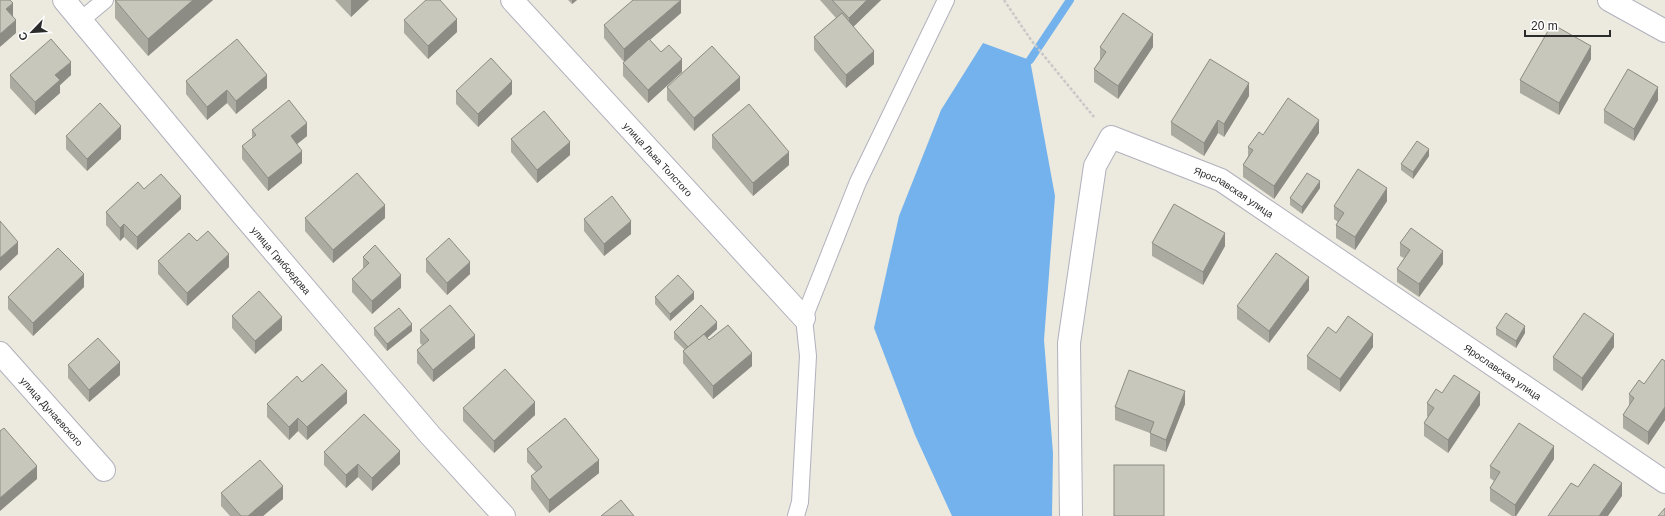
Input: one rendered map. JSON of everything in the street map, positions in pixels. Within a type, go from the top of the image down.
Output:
[{"type":"street","name":"улица Грибоедова","points":[[64,0],[241,213],[430,435],[504,516]]},
{"type":"street","name":"улица Льва Толстого","points":[[512,0],[804,318]]},
{"type":"street","points":[[1609,0],[1665,31]]},
{"type":"street","name":"Ярославская улица","points":[[1112,137],[1221,180],[1665,482]]},
{"type":"street","points":[[1071,516],[1069,343],[1094,166],[1112,137]]},
{"type":"street","name":"улица Дунаевского","points":[[0,353],[104,470]]},
{"type":"lane","points":[[81,20],[105,0]]},
{"type":"lane","points":[[796,516],[800,502],[808,356],[804,318],[858,182],[946,0]]},
{"type":"path","points":[[1004,0],[1031,40],[1112,137]]},
{"type":"water","points":[[983,43],[1030,60],[1055,196],[1044,340],[1053,453],[1052,516],[952,516],[915,435],[874,328],[899,216],[941,110]]},
{"type":"building","points":[[0,0],[10,0],[13,3],[6,9],[16,20],[0,34]]},
{"type":"building","points":[[115,0],[193,0],[148,39]]},
{"type":"building","points":[[426,0],[440,0],[457,19],[428,46],[404,20]]},
{"type":"building","points":[[633,0],[681,0],[624,49],[604,25]]},
{"type":"building","points":[[832,0],[867,0],[849,18]]},
{"type":"building","points":[[842,13],[874,51],[846,75],[814,37]]},
{"type":"building","points":[[1123,13],[1153,34],[1118,86],[1094,69],[1106,52],[1100,47]]},
{"type":"building","points":[[1552,24],[1591,46],[1559,103],[1520,80]]},
{"type":"building","points":[[51,39],[71,62],[55,75],[60,80],[35,102],[10,75]]},
{"type":"building","points":[[237,39],[267,75],[236,101],[227,90],[207,107],[186,81]]},
{"type":"building","points":[[649,39],[661,52],[669,45],[682,59],[648,90],[623,63]]},
{"type":"building","points":[[712,46],[740,77],[694,118],[667,87]]},
{"type":"building","points":[[491,58],[512,81],[478,114],[456,91]]},
{"type":"building","points":[[1210,59],[1249,83],[1224,124],[1218,120],[1204,143],[1171,122]]},
{"type":"building","points":[[1628,69],[1658,87],[1634,129],[1604,110]]},
{"type":"building","points":[[1288,98],[1319,120],[1274,186],[1243,165],[1253,150],[1248,147],[1259,132],[1263,135]]},
{"type":"building","points":[[289,100],[307,123],[291,136],[302,151],[268,178],[242,146],[256,135],[252,130]]},
{"type":"building","points":[[100,103],[121,126],[87,159],[66,136]]},
{"type":"building","points":[[749,104],[789,152],[753,183],[712,135]]},
{"type":"building","points":[[544,111],[570,142],[537,170],[511,139]]},
{"type":"building","points":[[1417,141],[1429,149],[1413,172],[1401,164]]},
{"type":"building","points":[[1358,169],[1387,188],[1355,237],[1336,225],[1344,213],[1334,206]]},
{"type":"building","points":[[357,173],[385,205],[333,250],[305,218]]},
{"type":"building","points":[[1307,173],[1320,181],[1302,207],[1290,198]]},
{"type":"building","points":[[161,174],[181,196],[137,237],[124,224],[120,228],[106,212],[138,182],[144,189]]},
{"type":"building","points":[[612,196],[631,221],[604,244],[584,219]]},
{"type":"building","points":[[1174,204],[1225,233],[1203,272],[1152,243]]},
{"type":"building","points":[[0,221],[18,242],[0,258]]},
{"type":"building","points":[[1411,228],[1443,251],[1419,284],[1397,269],[1410,250],[1400,243]]},
{"type":"building","points":[[208,231],[229,254],[187,293],[158,261],[189,233],[197,241]]},
{"type":"building","points":[[449,238],[470,262],[447,283],[426,259]]},
{"type":"building","points":[[375,245],[401,275],[372,301],[352,279],[369,263],[363,257]]},
{"type":"building","points":[[58,248],[84,274],[33,323],[8,297]]},
{"type":"building","points":[[1276,253],[1309,277],[1269,331],[1237,306]]},
{"type":"building","points":[[678,275],[694,292],[670,314],[655,297]]},
{"type":"building","points":[[259,291],[282,317],[255,341],[232,316]]},
{"type":"building","points":[[450,305],[475,335],[433,370],[417,350],[429,340],[420,330]]},
{"type":"building","points":[[701,305],[717,322],[688,347],[674,332]]},
{"type":"building","points":[[399,308],[412,324],[387,344],[374,328]]},
{"type":"building","points":[[1506,313],[1525,326],[1516,341],[1496,328]]},
{"type":"building","points":[[1584,313],[1614,334],[1582,378],[1553,357]]},
{"type":"building","points":[[1348,316],[1373,334],[1340,379],[1307,356],[1328,327],[1336,333]]},
{"type":"building","points":[[728,325],[752,353],[713,386],[683,351],[704,334],[709,340]]},
{"type":"building","points":[[98,338],[120,362],[89,390],[68,365]]},
{"type":"building","points":[[1662,359],[1665,361],[1665,407],[1648,432],[1623,415],[1634,398],[1629,394],[1639,380],[1644,384]]},
{"type":"building","points":[[322,364],[347,391],[307,427],[298,418],[289,427],[267,404],[297,376],[302,382]]},
{"type":"building","points":[[505,369],[535,402],[494,441],[463,408]]},
{"type":"building","points":[[1129,370],[1185,391],[1166,440],[1150,433],[1154,422],[1115,407]]},
{"type":"building","points":[[1454,375],[1480,392],[1448,440],[1424,423],[1434,408],[1427,403],[1436,389],[1442,393]]},
{"type":"building","points":[[364,414],[400,451],[372,478],[358,464],[346,475],[324,452]]},
{"type":"building","points":[[565,418],[599,460],[549,500],[531,476],[542,467],[527,449]]},
{"type":"building","points":[[1519,423],[1554,446],[1515,505],[1490,488],[1500,472],[1490,466]]},
{"type":"building","points":[[4,428],[37,466],[0,498],[0,431]]},
{"type":"building","points":[[260,460],[283,486],[248,516],[241,516],[221,493]]},
{"type":"building","points":[[1594,464],[1622,483],[1599,516],[1548,516],[1571,483],[1578,487]]},
{"type":"building","points":[[1114,465],[1164,465],[1164,516],[1114,516]]},
{"type":"building","points":[[621,500],[634,516],[601,516]]},
{"type":"building","points":[[1665,508],[1665,516],[1658,516]]},
{"type":"waterway","points":[[1030,60],[1070,0]]}]
